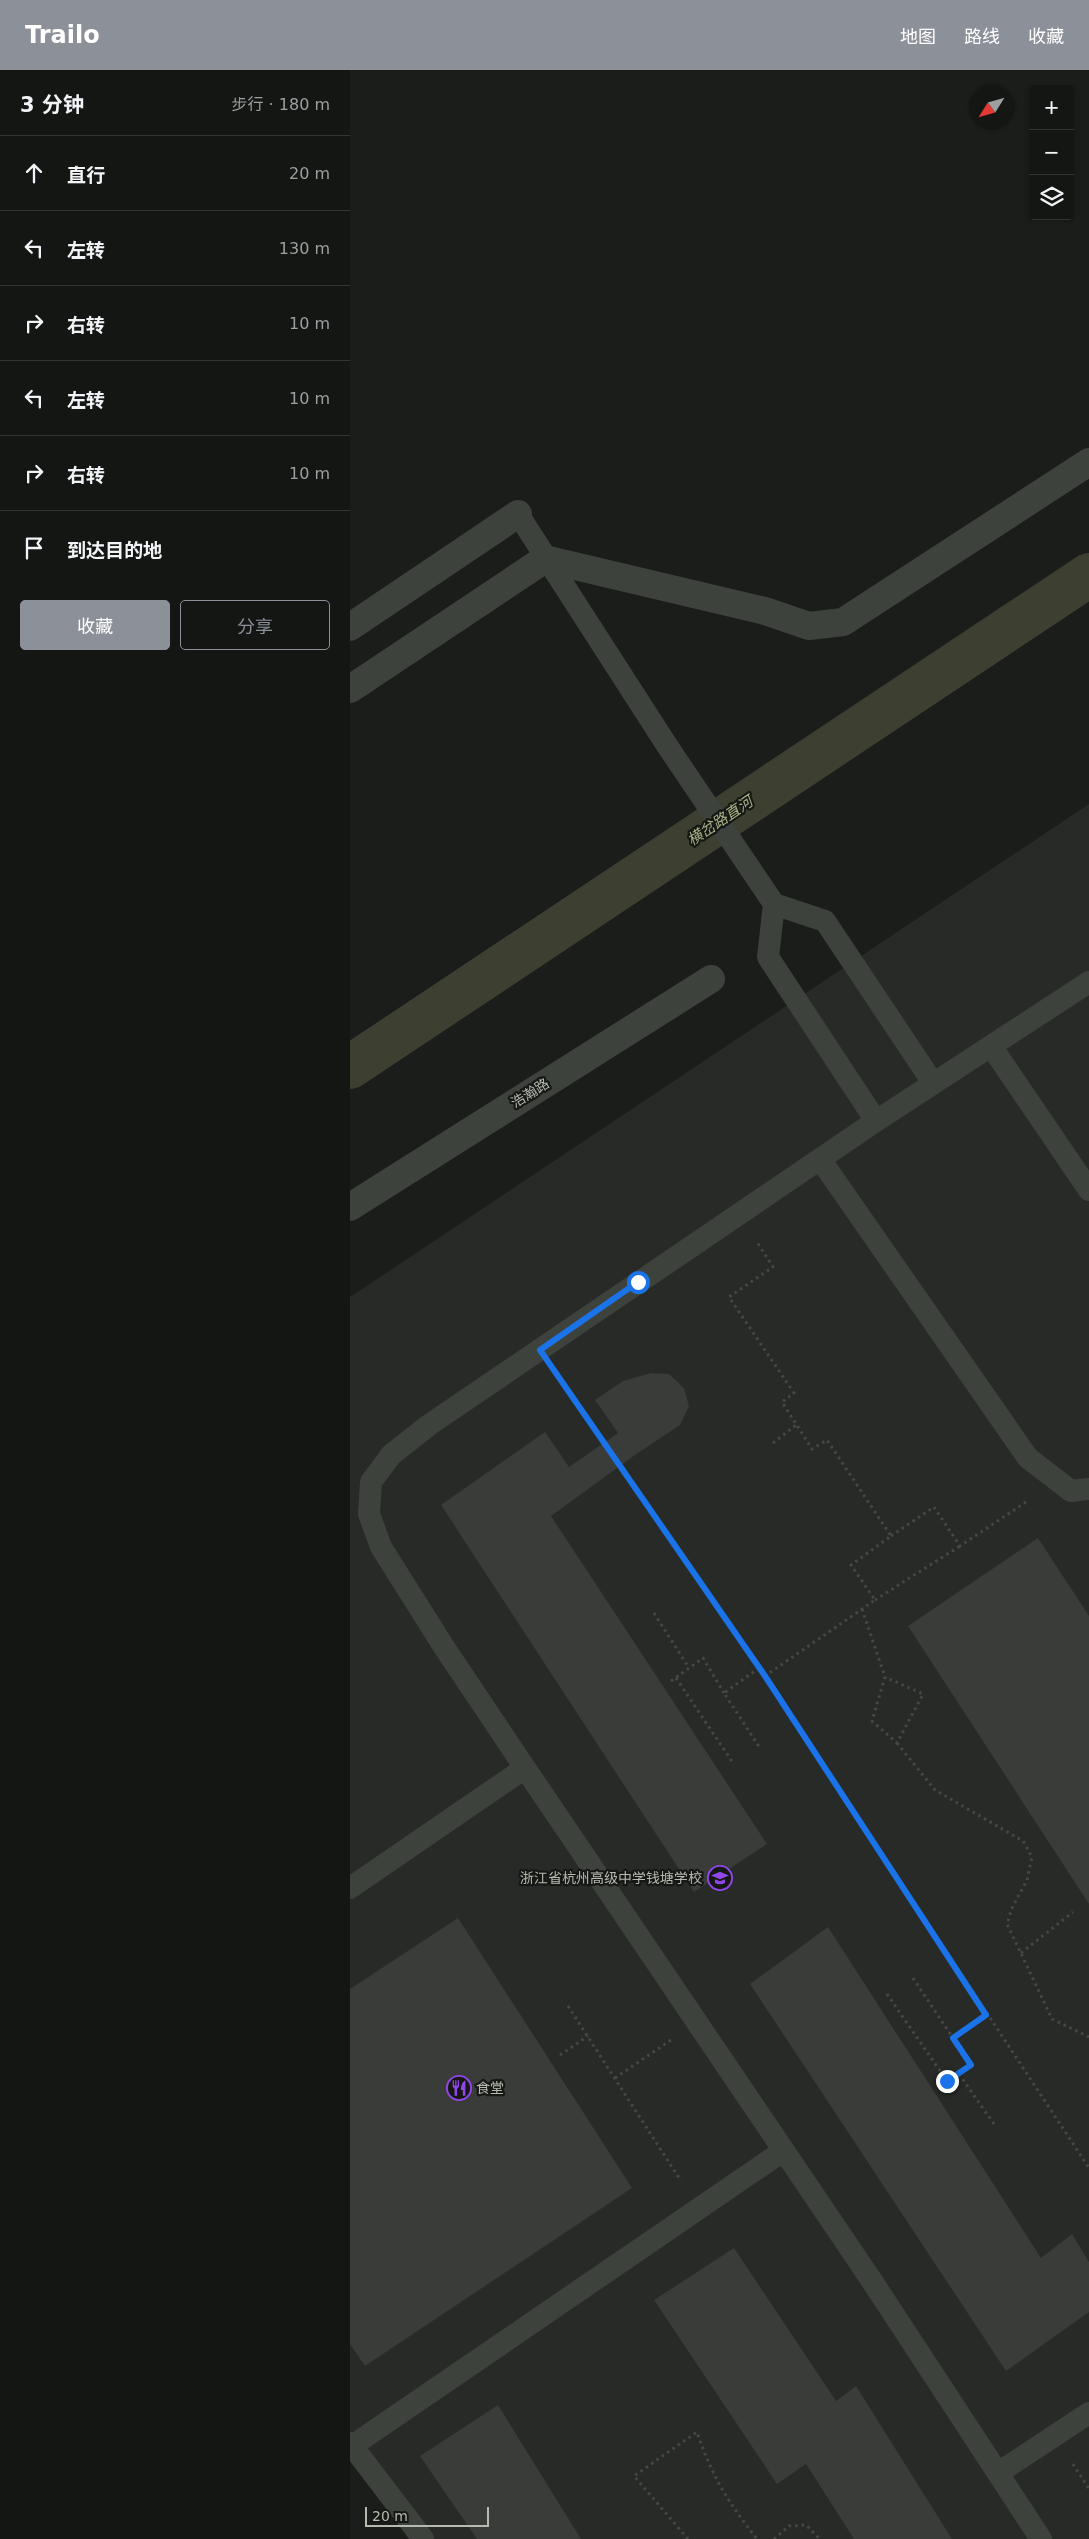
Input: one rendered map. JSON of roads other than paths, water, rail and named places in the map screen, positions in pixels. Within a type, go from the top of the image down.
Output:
[{"type":"street","points":[[350,689],[545,559],[765,611],[809,626],[843,622],[1089,462]]},
{"type":"street","points":[[350,627],[518,514]]},
{"type":"street","name":"浩瀚路","points":[[350,1207],[710,979]]},
{"type":"lane","points":[[518,514],[545,559],[668,747],[774,904],[825,921],[933,1083]]},
{"type":"lane","points":[[774,904],[768,957],[876,1121]]},
{"type":"lane","points":[[1041,2539],[444,1647],[386,1555],[369,1514],[370,1482],[391,1455],[429,1425],[876,1121],[1089,982]]},
{"type":"lane","points":[[991,1046],[1089,1190]]},
{"type":"lane","points":[[820,1159],[1028,1458],[1072,1491],[1089,1489]]},
{"type":"lane","points":[[350,1888],[525,1768]]},
{"type":"lane","points":[[423,2539],[351,2445],[783,2151]]},
{"type":"lane","points":[[998,2473],[1089,2413]]},
{"type":"waterway","name":"横岔路直河","points":[[350,1067],[1089,575]]},
{"type":"place","name":"浙江省杭州高级中学钱塘学校","points":[[720,1878]]},
{"type":"place","name":"食堂","points":[[459,2088]]}]
